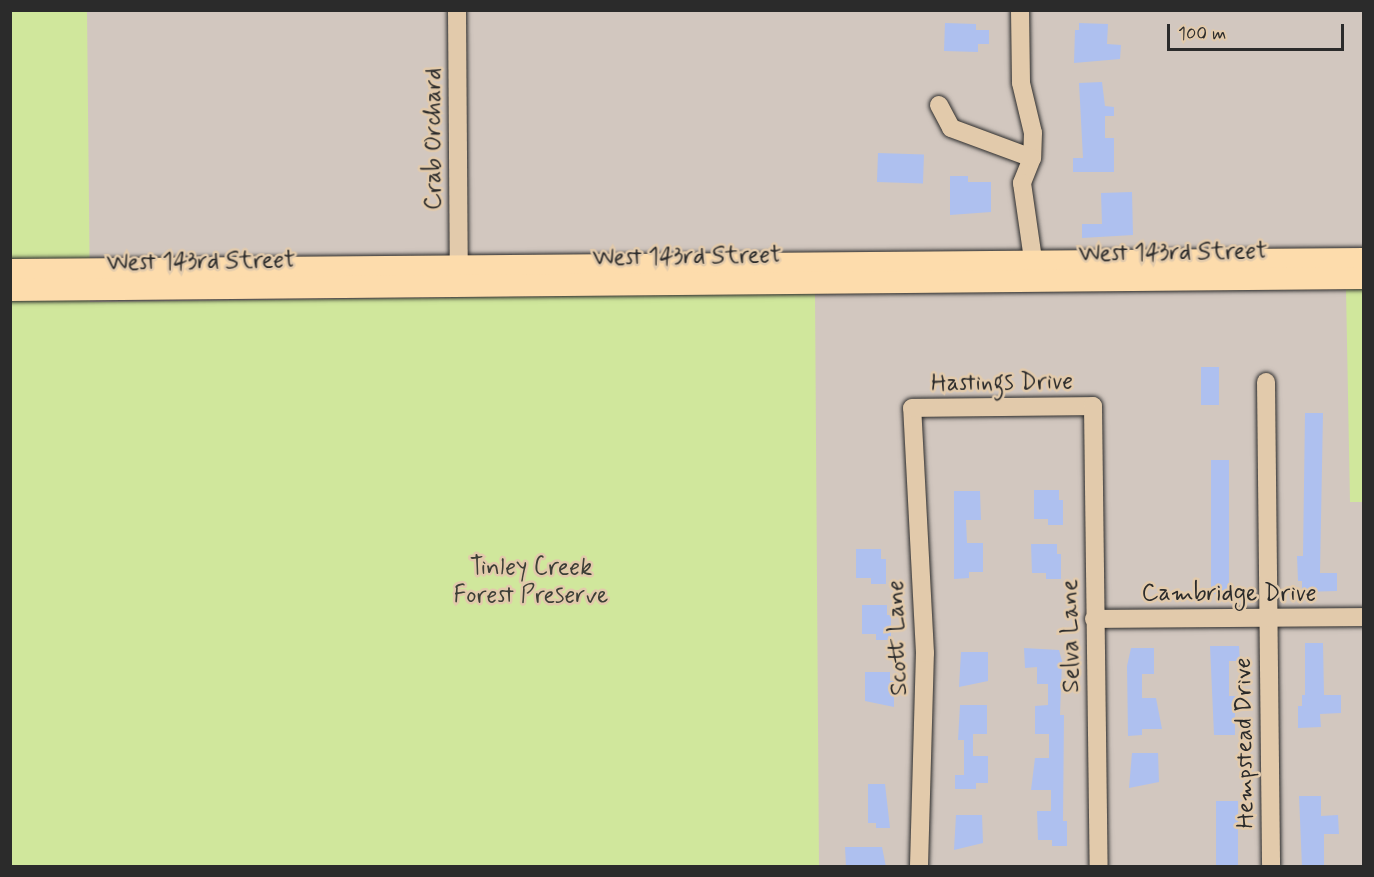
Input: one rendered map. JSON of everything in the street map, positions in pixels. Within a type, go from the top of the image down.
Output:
[{"type":"main road","name":"West 143rd Street","points":[[10,290],[1035,271],[1364,259]]},
{"type":"main road","name":"West 143rd Street","points":[[10,270],[459,266],[1035,271],[1364,278]]},
{"type":"street","name":"Crab Orchard","points":[[457,10],[459,266]]},
{"type":"street","points":[[1020,10],[1021,83],[1033,133],[1032,158],[1022,183],[1035,271]]},
{"type":"street","points":[[939,105],[951,128],[1032,158]]},
{"type":"street","name":"Hempstead Drive","points":[[1266,382],[1271,867]]},
{"type":"street","name":"Hastings Drive","points":[[912,408],[1093,406]]},
{"type":"street","name":"Selva Lane","points":[[1093,406],[1099,867]]},
{"type":"street","name":"Scott Lane","points":[[912,408],[925,653],[919,867]]},
{"type":"street","name":"Cambridge Drive","points":[[1094,619],[1364,617]]},
{"type":"green space","name":"Tinley Creek Forest Preserve","points":[[10,11],[87,11],[90,302],[815,293],[819,866],[11,866]]},
{"type":"green space","points":[[1363,288],[1363,502],[1350,502],[1346,289]]},
{"type":"building","points":[[945,23],[976,24],[976,30],[989,30],[989,44],[978,44],[978,52],[944,51]]},
{"type":"building","points":[[1079,23],[1108,24],[1107,44],[1121,45],[1120,59],[1074,63],[1075,30],[1079,30]]},
{"type":"building","points":[[1102,82],[1105,106],[1114,107],[1114,116],[1105,116],[1105,138],[1114,138],[1114,172],[1073,172],[1073,158],[1083,158],[1079,83]]},
{"type":"building","points":[[878,153],[924,155],[923,184],[877,182]]},
{"type":"building","points":[[950,176],[968,176],[968,182],[991,182],[991,212],[950,215]]},
{"type":"building","points":[[1132,192],[1133,235],[1082,238],[1082,224],[1102,224],[1101,193]]},
{"type":"building","points":[[1201,367],[1219,367],[1219,405],[1201,405]]},
{"type":"building","points":[[1305,413],[1323,413],[1320,573],[1337,573],[1337,591],[1302,592],[1302,581],[1298,581],[1297,556],[1303,556]]},
{"type":"building","points":[[1211,460],[1229,460],[1229,594],[1211,594]]},
{"type":"building","points":[[1034,490],[1059,490],[1059,500],[1063,500],[1063,525],[1048,525],[1048,519],[1034,519]]},
{"type":"building","points":[[954,491],[980,491],[981,520],[966,520],[967,543],[983,543],[983,572],[969,572],[969,578],[954,579]]},
{"type":"building","points":[[1031,544],[1057,544],[1057,554],[1061,554],[1061,579],[1046,579],[1046,573],[1032,573]]},
{"type":"building","points":[[856,549],[881,549],[881,559],[886,559],[886,584],[871,584],[871,578],[856,578]]},
{"type":"building","points":[[862,605],[887,605],[887,615],[891,615],[891,640],[876,640],[876,634],[862,634]]},
{"type":"building","points":[[1305,643],[1323,643],[1324,695],[1341,695],[1341,713],[1320,714],[1321,727],[1298,728],[1298,706],[1302,706],[1302,695],[1305,695]]},
{"type":"building","points":[[1210,646],[1239,646],[1240,661],[1229,661],[1229,696],[1235,696],[1235,735],[1214,735]]},
{"type":"building","points":[[1024,648],[1059,650],[1062,661],[1060,715],[1064,715],[1063,821],[1067,821],[1067,846],[1052,846],[1052,840],[1038,840],[1037,811],[1051,811],[1051,790],[1031,790],[1035,758],[1049,758],[1049,734],[1035,734],[1035,706],[1048,705],[1048,684],[1037,684],[1037,667],[1025,668]]},
{"type":"building","points":[[1131,648],[1154,648],[1154,674],[1142,674],[1142,698],[1156,698],[1162,729],[1142,729],[1142,735],[1128,736],[1127,666]]},
{"type":"building","points":[[961,652],[988,652],[988,681],[959,687]]},
{"type":"building","points":[[865,672],[890,672],[890,681],[894,681],[894,707],[865,701]]},
{"type":"building","points":[[960,705],[987,705],[987,734],[973,734],[973,756],[988,756],[988,783],[976,783],[976,789],[955,789],[955,775],[964,775],[964,740],[958,740]]},
{"type":"building","points":[[1132,753],[1158,753],[1159,782],[1129,788]]},
{"type":"building","points":[[868,784],[885,784],[890,828],[876,828],[876,823],[868,823]]},
{"type":"building","points":[[1299,796],[1321,796],[1321,816],[1338,815],[1339,834],[1324,834],[1324,867],[1302,867]]},
{"type":"building","points":[[1216,801],[1238,801],[1238,866],[1216,866]]},
{"type":"building","points":[[956,815],[982,815],[983,843],[954,850]]},
{"type":"building","points":[[845,847],[882,847],[886,867],[846,866]]}]
